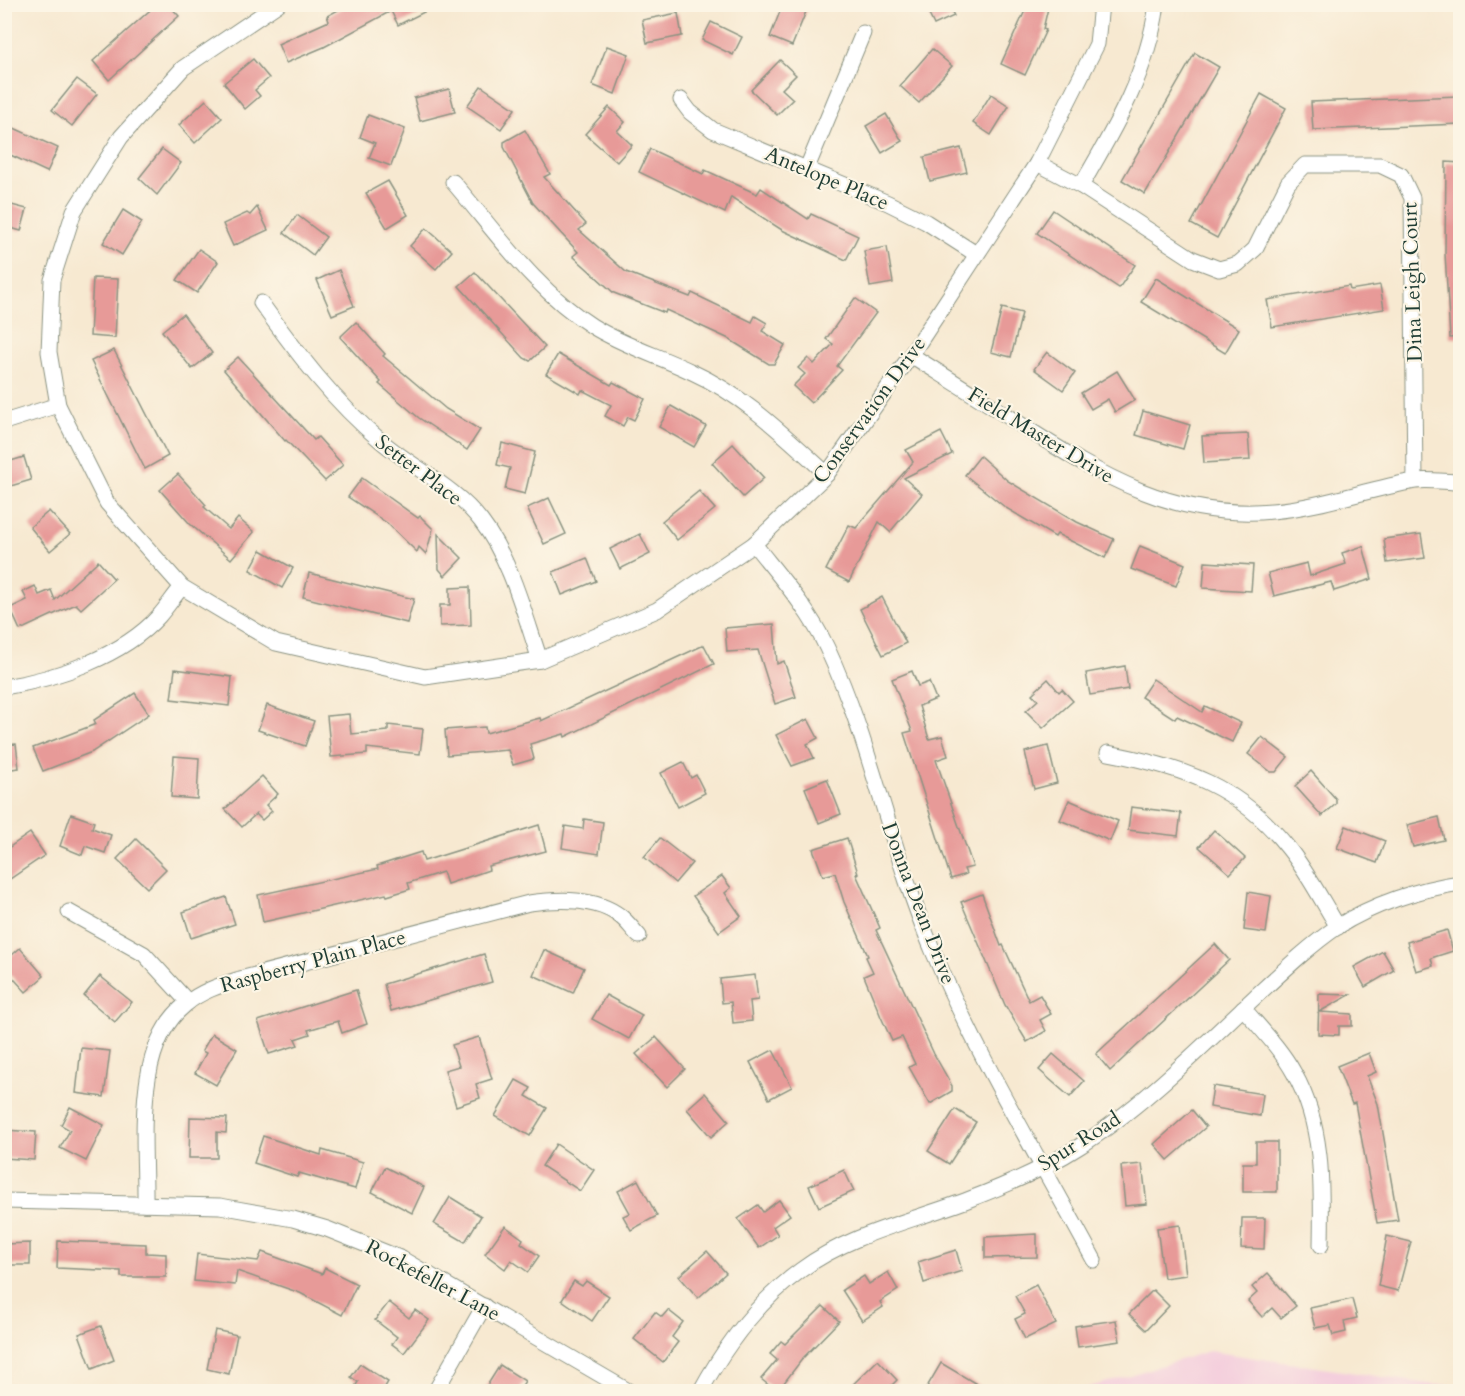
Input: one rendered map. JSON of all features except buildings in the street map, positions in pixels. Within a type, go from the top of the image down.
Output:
[{"type":"street","name":"Conservation Drive","points":[[278,4],[183,68],[121,137],[74,212],[52,280],[49,352],[58,405],[107,503],[182,587],[276,644],[424,677],[540,660],[657,610],[754,544],[827,474],[912,355],[1037,163],[1097,44],[1101,4]]},
{"type":"street","points":[[1081,186],[1116,126],[1139,79],[1154,24],[1156,4]]},
{"type":"street","points":[[807,168],[863,33]]},
{"type":"street","name":"Antelope Place","points":[[681,100],[690,112],[713,130],[807,168],[917,218],[976,254]]},
{"type":"street","name":"Dina Leigh Court","points":[[1037,163],[1081,186],[1193,259],[1219,269],[1238,264],[1255,249],[1288,183],[1305,165],[1380,165],[1401,176],[1412,198],[1415,481]]},
{"type":"street","points":[[453,182],[526,269],[569,310],[616,340],[693,372],[730,393],[767,420],[827,474]]},
{"type":"street","name":"Setter Place","points":[[261,303],[312,372],[344,409],[383,444],[450,490],[480,521],[509,571],[540,660]]},
{"type":"street","name":"Field Master Drive","points":[[912,355],[1090,469],[1136,491],[1183,505],[1228,512],[1273,511],[1314,505],[1415,481],[1461,482]]},
{"type":"street","points":[[4,422],[58,405]]},
{"type":"street","name":"Donna Dean Drive","points":[[754,544],[792,593],[827,647],[846,694],[907,882],[933,951],[969,1027],[1094,1260]]},
{"type":"street","points":[[4,687],[72,670],[119,646],[158,617],[182,587]]},
{"type":"street","points":[[1107,753],[1162,763],[1205,780],[1234,796],[1267,823],[1291,851],[1338,927]]},
{"type":"street","name":"Spur Road","points":[[700,1392],[745,1322],[768,1297],[801,1269],[859,1238],[969,1200],[1079,1147],[1116,1120],[1338,927],[1404,897],[1461,883]]},
{"type":"street","name":"Raspberry Plain Place","points":[[145,1204],[150,1061],[162,1033],[188,1002],[212,989],[240,979],[518,906],[554,900],[600,905],[620,915],[639,936]]},
{"type":"street","points":[[69,912],[144,954],[188,1002]]},
{"type":"street","points":[[1243,1008],[1293,1072],[1309,1107],[1321,1162],[1321,1245]]},
{"type":"street","name":"Rockefeller Lane","points":[[4,1201],[220,1206],[293,1219],[327,1229],[402,1259],[630,1392]]},
{"type":"street","points":[[435,1392],[484,1306]]},
{"type":"shaded area","points":[[1209,1351],[1435,1385],[1460,1385],[1460,1391],[1077,1391]]}]
